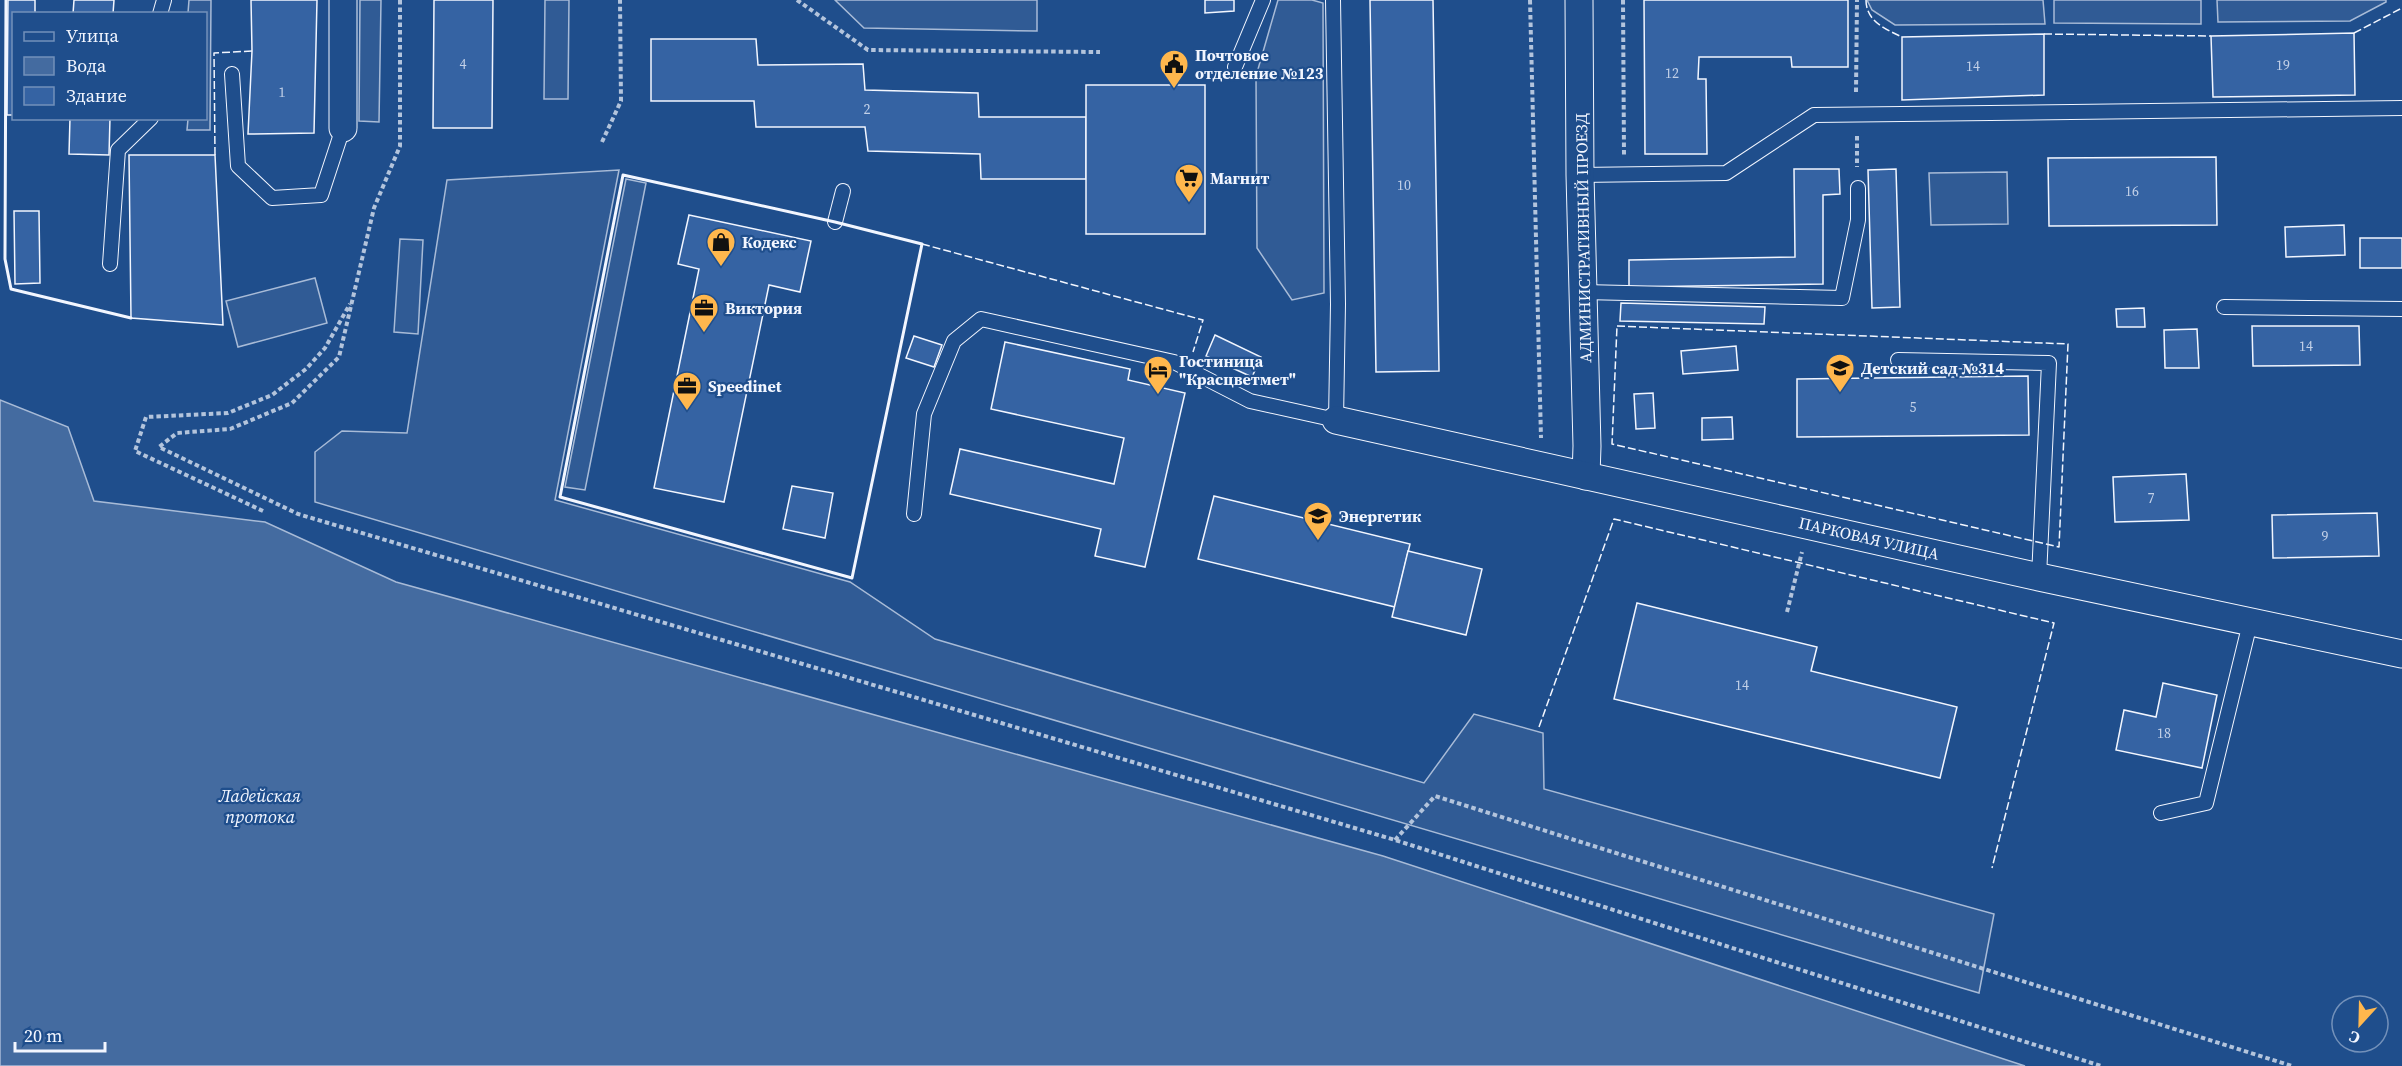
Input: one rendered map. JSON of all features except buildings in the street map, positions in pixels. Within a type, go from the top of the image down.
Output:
[{"type":"street","points":[[343,0],[343,128]]},
{"type":"street","name":"АДМИНИСТРАТИВНЫЙ ПРОЕЗД","points":[[1579,0],[1586,476]]},
{"type":"street","name":"ПАРКОВАЯ УЛИЦА","points":[[1336,420],[2039,577],[2402,654]]},
{"type":"lane","points":[[1235,68],[1263,0]]},
{"type":"lane","points":[[914,514],[924,414],[954,341],[981,319],[1174,362],[1250,401],[1336,420],[1338,304],[1333,0]]},
{"type":"lane","points":[[232,74],[238,166],[272,198],[321,195],[343,128]]},
{"type":"lane","points":[[1580,175],[1726,173],[1814,115],[2402,108]]},
{"type":"lane","points":[[110,264],[118,150],[149,120]]},
{"type":"lane","points":[[1583,292],[1842,298],[1858,220],[1857,188]]},
{"type":"lane","points":[[835,222],[843,191]]},
{"type":"lane","points":[[2224,307],[2402,309]]},
{"type":"lane","points":[[1898,360],[2049,363],[2039,577]]},
{"type":"lane","points":[[2161,813],[2206,803],[2250,623]]},
{"type":"path","points":[[400,0],[400,146],[374,208],[339,357],[292,403],[230,429],[177,433],[159,447],[298,514],[1395,840],[2101,1066]]},
{"type":"path","points":[[602,142],[621,101],[620,0]]},
{"type":"path","points":[[797,0],[868,50],[1100,52]]},
{"type":"path","points":[[1530,0],[1541,436],[1539,466]]},
{"type":"path","points":[[1623,0],[1624,174]]},
{"type":"path","points":[[1856,114],[1857,0]]},
{"type":"path","points":[[263,511],[135,451],[146,417],[228,413],[272,395],[306,369],[326,348],[352,299]]},
{"type":"path","points":[[1787,612],[1809,524]]},
{"type":"path","points":[[1395,840],[1435,796],[2292,1066]]},
{"type":"shaded area","points":[[189,0],[211,0],[210,130],[187,130],[188,120],[207,120],[207,12],[188,12]]},
{"type":"shaded area","points":[[360,0],[381,0],[379,122],[359,121]]},
{"type":"shaded area","points":[[545,0],[569,0],[568,99],[544,99]]},
{"type":"shaded area","points":[[835,0],[1037,0],[1037,31],[864,28]]},
{"type":"shaded area","points":[[1278,0],[1312,0],[1323,3],[1324,293],[1292,300],[1257,248],[1256,76]]},
{"type":"shaded area","points":[[1867,0],[2043,0],[2045,24],[1895,25],[1872,10]]},
{"type":"shaded area","points":[[2054,0],[2201,0],[2201,24],[2054,23]]},
{"type":"shaded area","points":[[2217,0],[2386,0],[2386,2],[2350,21],[2218,22]]},
{"type":"shaded area","points":[[619,170],[555,500],[850,582],[935,639],[1424,783],[1474,714],[1543,733],[1544,789],[1994,914],[1979,993],[315,502],[315,452],[342,431],[407,433],[447,180]]},
{"type":"shaded area","points":[[2007,172],[2008,224],[1931,225],[1929,173]]},
{"type":"shaded area","points":[[626,179],[646,183],[585,490],[565,487]]},
{"type":"shaded area","points":[[400,239],[423,240],[418,334],[394,332]]},
{"type":"shaded area","points":[[315,278],[327,323],[238,347],[226,301]]},
{"type":"water","name":"Ладейская протока","points":[[0,400],[68,427],[94,501],[265,522],[396,582],[1383,856],[2025,1066],[0,1066]]},
{"type":"fence","points":[[1866,0],[1869,14],[1873,19],[1902,37]]},
{"type":"fence","points":[[2354,33],[2402,8]]},
{"type":"fence","points":[[2044,34],[2211,36]]},
{"type":"fence","points":[[215,155],[214,53],[252,51]]},
{"type":"fence","points":[[922,244],[1203,320],[1193,352]]},
{"type":"fence","points":[[1617,326],[2068,344],[2059,547],[1612,444],[1617,326]]},
{"type":"fence","points":[[1539,727],[1614,519],[2054,623],[1992,868]]},
{"type":"wall","points":[[6,0],[5,259],[11,289],[131,318]]},
{"type":"wall","points":[[623,175],[835,222],[922,244],[852,578],[560,497],[623,175]]},
{"type":"place","name":"Почтовое отделение №123","points":[[1174,90]]},
{"type":"place","name":"Магнит","points":[[1189,204]]},
{"type":"place","name":"Кодекс","points":[[721,268]]},
{"type":"place","name":"Виктория","points":[[704,334]]},
{"type":"place","name":"Детский сад №314","points":[[1840,394]]},
{"type":"place","name":"Гостиница \"Красцветмет\"","points":[[1158,396]]},
{"type":"place","name":"Speedinet","points":[[687,412]]},
{"type":"place","name":"Энергетик","points":[[1318,542]]}]
